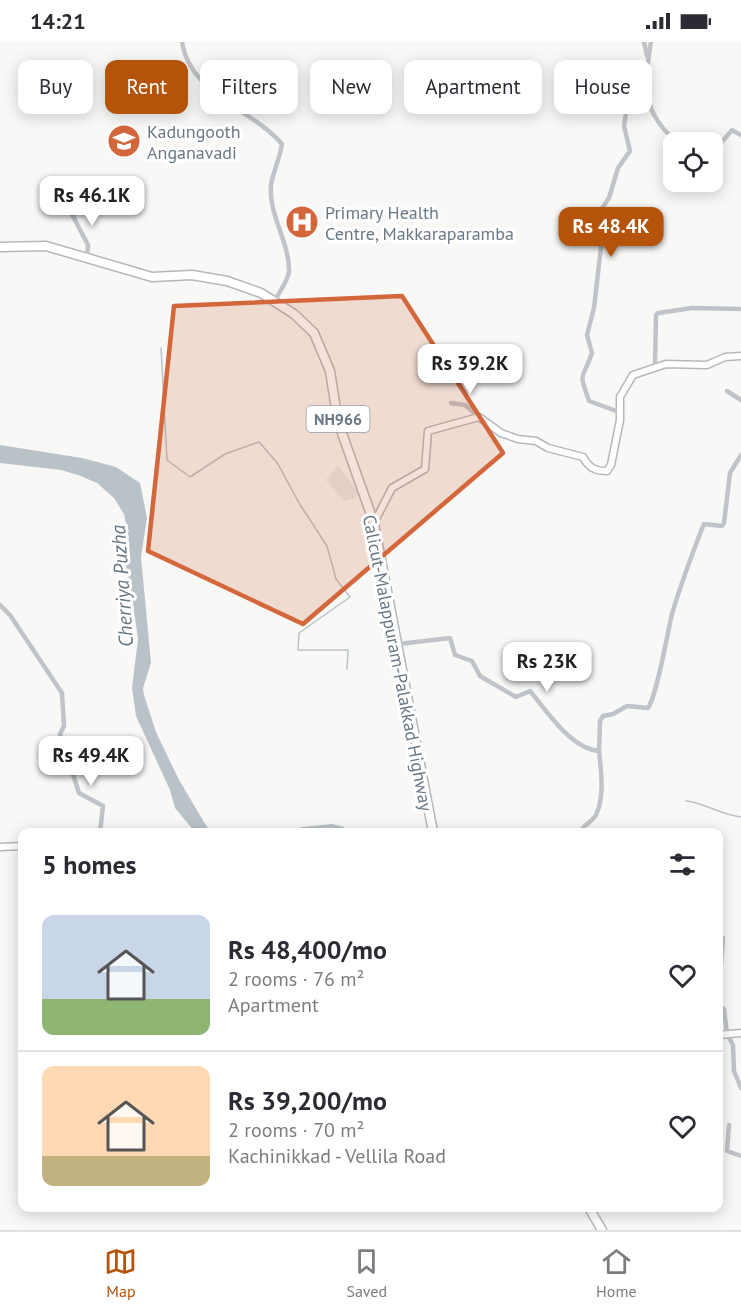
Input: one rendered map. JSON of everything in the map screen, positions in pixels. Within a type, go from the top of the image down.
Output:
[{"type":"highway","name":"Calicut-Malappuram-Palakkad Highway","points":[[0,248],[46,246],[152,277],[209,276],[261,293],[308,325],[323,351],[330,371],[338,422],[374,523],[399,644],[418,766],[432,828]]},
{"type":"highway","points":[[591,1212],[602,1230]]},
{"type":"main road","points":[[374,523],[392,488],[425,469],[428,430],[479,417],[501,433],[518,439],[536,441],[548,448],[583,457],[588,466],[598,471],[607,471],[611,465],[620,397],[633,375],[666,364],[707,365],[725,357],[741,356]]},
{"type":"main road","points":[[0,847],[18,846]]},
{"type":"main road","points":[[723,1034],[741,1033]]},
{"type":"street","points":[[182,42],[194,69],[217,96],[267,127],[282,144],[279,163],[271,184],[274,211],[282,231],[289,274],[274,302]]},
{"type":"street","points":[[644,42],[648,60]]},
{"type":"street","points":[[648,60],[651,42]]},
{"type":"street","points":[[652,110],[664,132]]},
{"type":"street","points":[[619,412],[589,401],[581,380],[584,367],[592,353],[586,335],[594,308],[601,247],[591,224],[609,198],[618,168],[630,151],[624,126],[626,114]]},
{"type":"street","points":[[723,141],[732,130],[741,135]]},
{"type":"street","points":[[66,203],[88,245],[87,258]]},
{"type":"street","points":[[655,367],[656,315],[658,313],[692,308],[741,309]]},
{"type":"street","points":[[727,391],[741,400]]},
{"type":"street","points":[[451,404],[465,405],[479,417]]},
{"type":"street","points":[[584,828],[595,818],[599,807],[600,721],[603,716],[613,714],[627,706],[648,708],[654,699],[656,679],[673,611],[700,531],[704,524],[722,526],[724,523],[730,473],[741,455]]},
{"type":"street","points":[[0,605],[10,615],[62,693],[62,744],[79,793],[103,806],[100,828]]},
{"type":"street","points":[[399,644],[450,638],[454,655],[472,661],[480,676],[516,697],[530,691],[572,738],[588,751],[598,752]]},
{"type":"street","points":[[723,1008],[727,1034],[733,1045],[734,1071],[741,1088]]},
{"type":"street","points":[[729,1125],[727,1151],[741,1156]]},
{"type":"highlighted area","points":[[402,296],[503,453],[303,624],[148,551],[174,306]]},
{"type":"shaded area","points":[[0,445],[82,458],[116,467],[140,483],[147,518],[141,557],[151,663],[143,688],[144,695],[156,732],[179,780],[208,828],[192,828],[175,808],[170,790],[136,716],[132,688],[138,639],[130,583],[124,560],[127,528],[124,514],[114,498],[97,483],[78,475],[61,470],[0,463]]},
{"type":"shaded area","points":[[338,466],[359,493],[354,498],[344,501],[326,480]]},
{"type":"shaded area","points":[[332,824],[345,828],[300,828]]},
{"type":"waterway","points":[[161,348],[167,460],[190,477],[225,454],[259,442],[278,464],[299,503],[327,546],[336,579],[350,597],[299,633],[298,650],[348,650],[347,669]]},
{"type":"waterway","points":[[686,801],[741,817]]},
{"type":"place","name":"Kadungooth Anganavadi","points":[[124,141]]},
{"type":"place","name":"Primary Health Centre, Makkaraparamba","points":[[302,222]]},
{"type":"water label","name":"Cherriya Puzha","points":[[122,586]]}]
